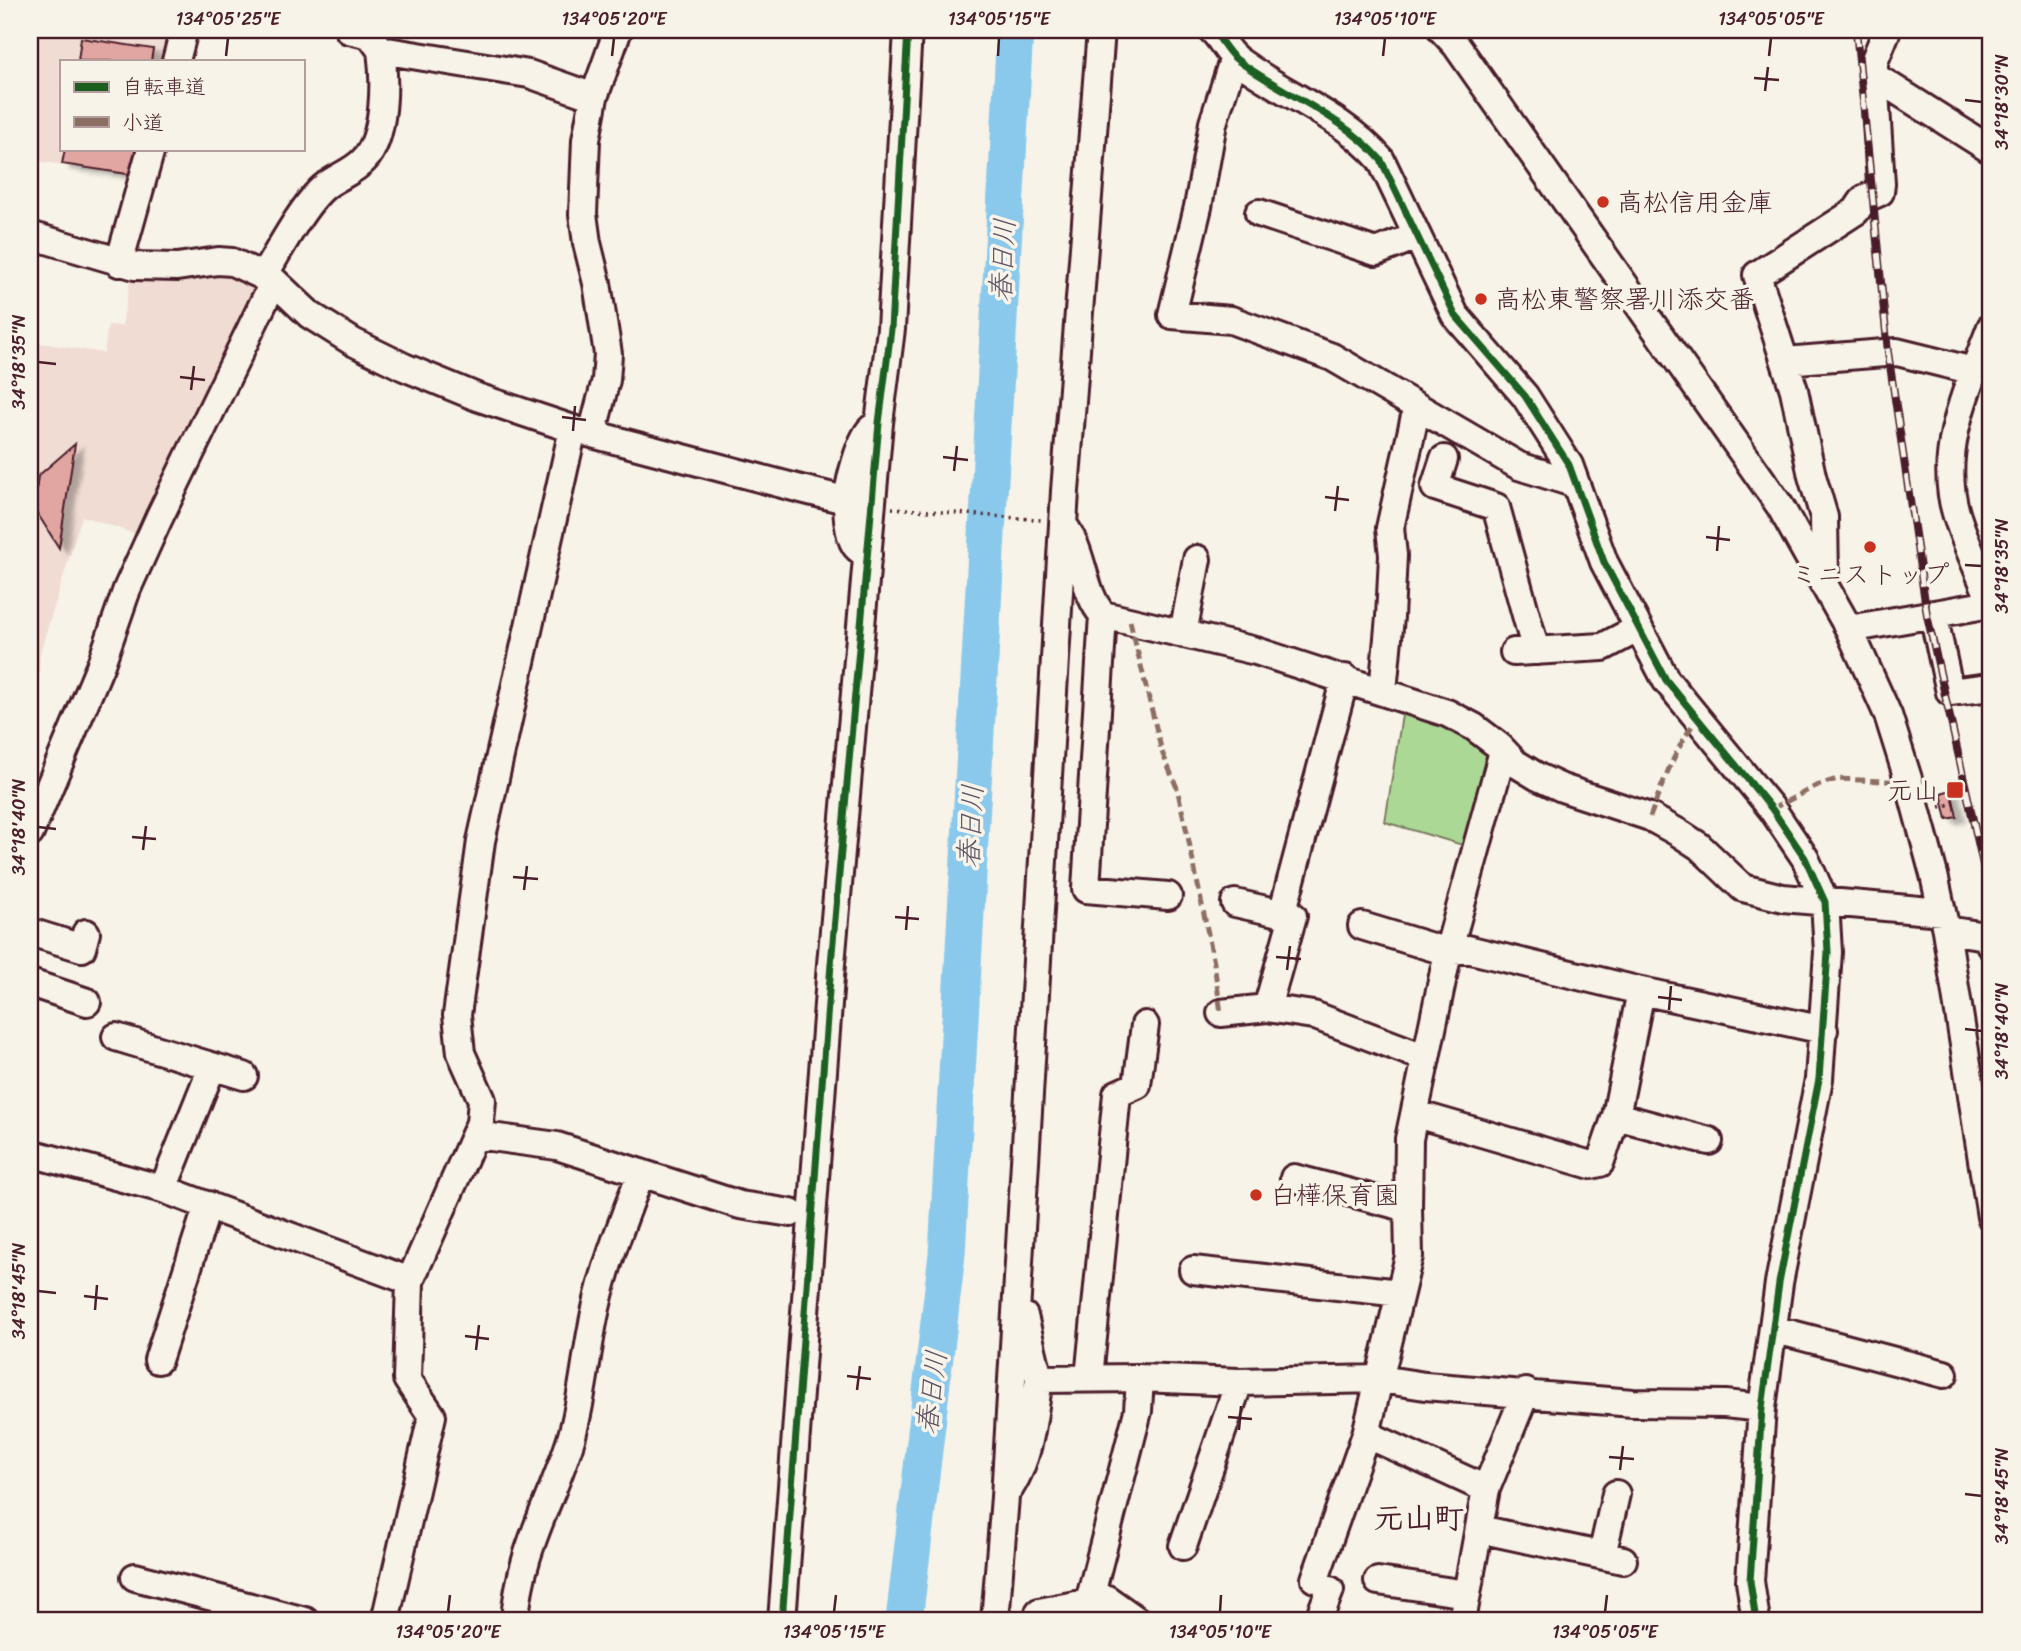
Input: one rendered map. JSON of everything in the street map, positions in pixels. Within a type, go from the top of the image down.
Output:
[{"type":"street","points":[[176,60],[184,30]]},
{"type":"street","points":[[30,833],[101,664],[127,589],[283,244],[323,188],[365,159],[375,143],[384,93],[381,50],[370,35],[349,30]]},
{"type":"street","points":[[385,1621],[432,1416],[407,1379],[410,1281],[480,1123],[482,1100],[461,1052],[457,1015],[481,841],[582,431],[606,380],[608,354],[583,214],[586,140],[594,97],[618,30]]},
{"type":"street","points":[[781,1619],[809,1282],[831,964],[878,423],[891,328],[908,30]]},
{"type":"street","points":[[995,1621],[1017,1288],[1056,523],[1101,30]]},
{"type":"street","points":[[1212,30],[1234,57],[1365,141],[1381,160],[1455,315],[1525,396],[1569,465],[1604,562],[1666,680],[1772,808],[1805,858],[1825,902],[1828,952],[1819,1079],[1779,1283],[1762,1408],[1751,1581],[1756,1621]]},
{"type":"street","points":[[1825,584],[1824,517],[1812,477],[1794,390],[1757,275],[1856,212],[1864,199],[1880,191],[1874,62],[1887,30]]},
{"type":"street","points":[[1456,35],[1780,506],[1849,629],[1888,715],[1918,812],[1944,921],[1990,1201]]},
{"type":"street","points":[[381,50],[529,74],[594,97]]},
{"type":"street","points":[[1234,57],[1213,123],[1198,207],[1172,315],[1231,320],[1332,357],[1519,466],[1576,485]]},
{"type":"street","points":[[1874,76],[1991,150]]},
{"type":"street","points":[[119,263],[151,150]]},
{"type":"street","points":[[1259,213],[1376,252],[1417,236]]},
{"type":"street","points":[[30,235],[135,266],[177,267],[218,261],[232,262],[268,279],[310,315],[363,347],[477,397],[582,431],[837,498],[847,497]]},
{"type":"street","points":[[1849,629],[1991,603],[1956,512],[1949,473],[1952,443],[1961,408],[1979,378],[1991,327]]},
{"type":"street","points":[[1785,361],[1898,352],[1979,378]]},
{"type":"street","points":[[1383,691],[1391,604],[1393,555],[1390,528],[1417,407]]},
{"type":"street","points":[[868,555],[856,547],[851,536],[847,497],[861,446],[868,432],[878,423]]},
{"type":"street","points":[[1444,459],[1435,487],[1496,508],[1507,549],[1525,652],[1604,647],[1639,628]]},
{"type":"street","points":[[1056,523],[1072,538],[1093,605],[1103,615],[1256,651],[1447,713],[1474,727],[1515,763],[1562,788],[1650,817],[1699,846],[1743,888],[1783,898],[1944,921],[1986,936],[1991,946]]},
{"type":"street","points":[[1183,634],[1197,559]]},
{"type":"street","points":[[1933,614],[1950,692],[1991,687]]},
{"type":"street","points":[[1103,615],[1086,889],[1168,896]]},
{"type":"street","points":[[1282,914],[1345,678]]},
{"type":"street","points":[[1318,1621],[1322,1584],[1366,1434],[1409,1256],[1409,1139],[1448,952],[1503,751]]},
{"type":"street","points":[[1235,903],[1293,916],[1267,1009]]},
{"type":"street","points":[[1362,926],[1448,952],[1467,949],[1641,992],[1824,1030]]},
{"type":"street","points":[[30,932],[82,948],[86,933]]},
{"type":"street","points":[[30,983],[88,1002]]},
{"type":"street","points":[[1416,1114],[1591,1165],[1600,1163],[1616,1116],[1641,992]]},
{"type":"street","points":[[1221,1013],[1267,1009],[1313,1015],[1426,1058]]},
{"type":"street","points":[[1089,1378],[1117,1094],[1137,1085],[1144,1025]]},
{"type":"street","points":[[116,1037],[244,1076]]},
{"type":"street","points":[[163,1189],[212,1066]]},
{"type":"street","points":[[1616,1116],[1709,1141]]},
{"type":"street","points":[[476,1135],[557,1146],[740,1205],[791,1213]]},
{"type":"street","points":[[809,1282],[799,1267],[791,1213],[807,1154],[819,1135]]},
{"type":"street","points":[[30,1153],[163,1189],[410,1281]]},
{"type":"street","points":[[515,1621],[525,1559],[570,1442],[608,1262],[641,1173]]},
{"type":"street","points":[[1294,1178],[1408,1208]]},
{"type":"street","points":[[159,1360],[208,1205]]},
{"type":"street","points":[[1193,1270],[1399,1293]]},
{"type":"street","points":[[1005,1497],[1019,1474],[1027,1452],[1039,1379],[1017,1288]]},
{"type":"street","points":[[1773,1329],[1944,1374]]},
{"type":"street","points":[[1039,1379],[1140,1378],[1239,1382],[1380,1379],[1424,1386],[1526,1392],[1633,1403],[1725,1404],[1762,1408]]},
{"type":"street","points":[[1089,1602],[1138,1411],[1140,1378]]},
{"type":"street","points":[[1183,1546],[1239,1382]]},
{"type":"street","points":[[1462,1621],[1486,1489],[1526,1392]]},
{"type":"street","points":[[1366,1434],[1486,1489]]},
{"type":"street","points":[[1479,1529],[1612,1558],[1616,1494]]},
{"type":"street","points":[[135,1577],[305,1621]]},
{"type":"street","points":[[1378,1581],[1467,1594]]},
{"type":"street","points":[[1038,1621],[1039,1612],[1107,1598],[1138,1621]]},
{"type":"path","points":[[886,508],[1056,523]]},
{"type":"path","points":[[1944,806],[1954,803]]},
{"type":"shaded area","points":[[30,30],[174,30],[166,60],[60,60],[60,150],[143,150],[135,176],[30,160]]},
{"type":"shaded area","points":[[217,271],[261,283],[141,536],[82,516],[40,653],[39,680],[30,681],[30,371],[33,372],[34,342],[104,353],[108,325],[122,326],[131,274],[164,280]]},
{"type":"green space","points":[[1403,709],[1481,739],[1490,756],[1466,846],[1385,822]]},
{"type":"building","points":[[81,38],[153,49],[151,60],[78,60]]},
{"type":"building","points":[[65,150],[138,150],[134,175],[62,164]]},
{"type":"building","points":[[75,444],[59,548],[34,508],[38,476]]},
{"type":"building","points":[[1951,790],[1957,817],[1947,819],[1941,793]]},
{"type":"waterway","name":"春日川","points":[[904,1621],[947,1254],[1015,30]]},
{"type":"railway","points":[[1856,30],[1888,352],[1927,615],[1991,900]]},
{"type":"marked path","points":[[1130,621],[1162,752],[1177,788],[1214,963],[1221,1013]]},
{"type":"marked path","points":[[1650,817],[1676,754],[1697,719]]},
{"type":"marked path","points":[[1772,809],[1816,786],[1837,779],[1909,782]]},
{"type":"cycle path","points":[[782,1621],[831,964],[879,423],[891,329],[908,30]]},
{"type":"cycle path","points":[[1212,30],[1236,59],[1330,117],[1381,160],[1455,315],[1525,396],[1569,465],[1604,562],[1666,680],[1772,809],[1805,858],[1825,902],[1828,952],[1819,1079],[1779,1283],[1762,1408],[1750,1581],[1756,1621]]},
{"type":"place","name":"高松信用金庫","points":[[1603,202]]},
{"type":"place","name":"高松東警察署川添交番","points":[[1481,299]]},
{"type":"place","name":"ミニストップ","points":[[1870,547]]},
{"type":"place","name":"元山","points":[[1955,790]]},
{"type":"place","name":"白樺保育園","points":[[1256,1195]]},
{"type":"district","name":"元山町","points":[[1419,1518]]}]
